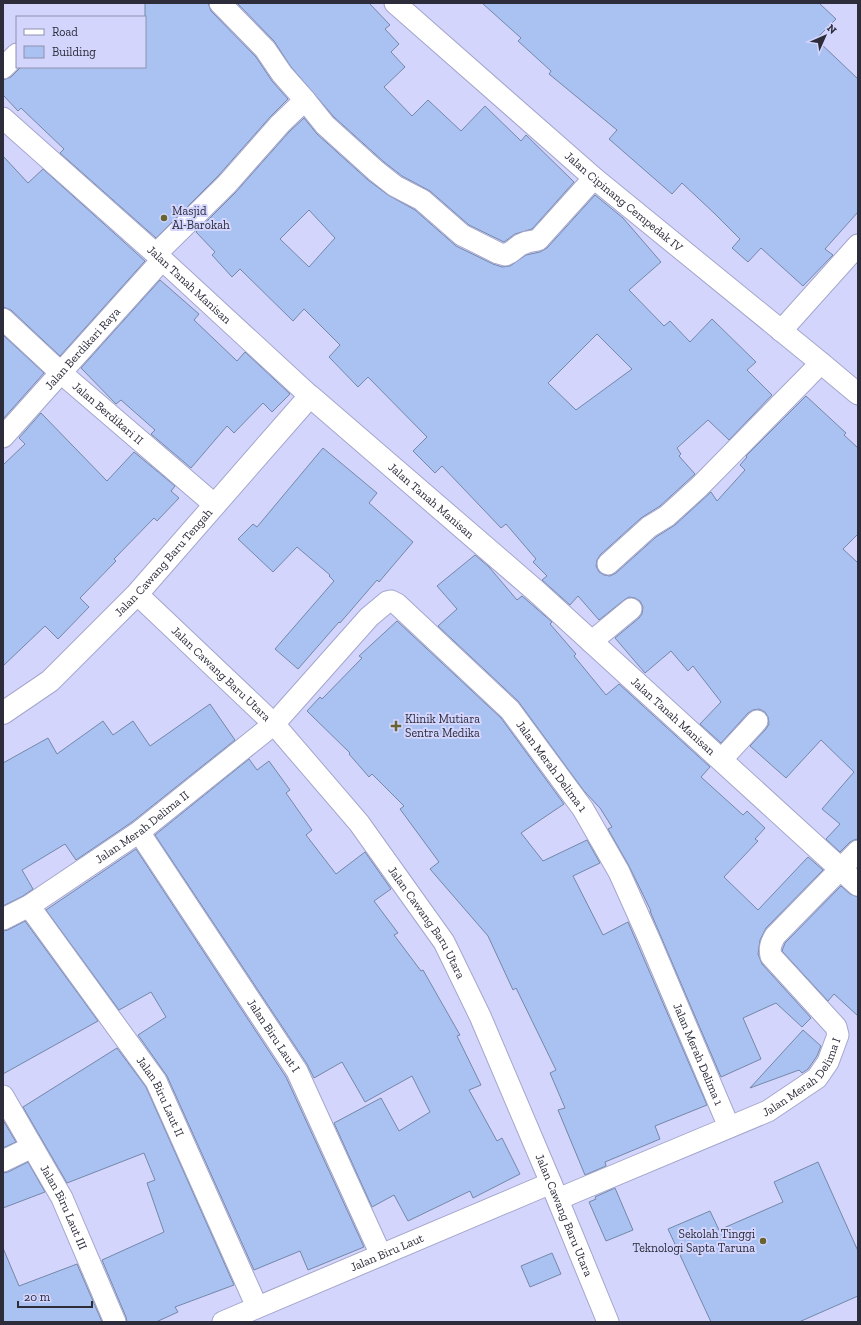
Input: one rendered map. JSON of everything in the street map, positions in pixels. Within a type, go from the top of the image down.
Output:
[{"type":"street","points":[[220,3],[265,49],[282,74],[325,125],[391,182],[422,200],[462,235],[498,253],[505,255],[512,252],[520,245],[538,240],[594,178]]},
{"type":"street","name":"Jalan Cipinang Cempedak IV","points":[[395,3],[594,178],[858,394]]},
{"type":"street","points":[[3,68],[16,55]]},
{"type":"street","name":"Jalan Berdikari Raya","points":[[3,437],[159,257],[280,124],[305,100]]},
{"type":"street","name":"Jalan Tanah Manisan","points":[[3,118],[159,257],[310,396],[536,591],[858,885]]},
{"type":"street","points":[[781,331],[858,245]]},
{"type":"street","name":"Jalan Berdikari II","points":[[3,319],[60,372],[215,505]]},
{"type":"street","points":[[608,564],[649,527],[667,516],[699,487],[821,363]]},
{"type":"street","name":"Jalan Cawang Baru Tengah","points":[[3,713],[50,681],[137,594],[310,396]]},
{"type":"street","name":"Jalan Cawang Baru Utara","points":[[137,594],[274,724],[359,823],[444,942],[480,1016],[555,1191],[608,1322]]},
{"type":"street","name":"Jalan Merah Delima 1","points":[[274,724],[368,617],[387,602],[391,601],[397,604],[510,710],[584,809],[619,872],[647,934],[729,1128]]},
{"type":"street","points":[[591,642],[631,609]]},
{"type":"street","points":[[721,760],[757,721]]},
{"type":"street","name":"Jalan Merah Delima II","points":[[3,919],[29,906],[139,832],[274,724]]},
{"type":"street","name":"Jalan Biru Laut I","points":[[139,832],[297,1071],[381,1255]]},
{"type":"street","name":"Jalan Merah Delima I","points":[[555,1191],[729,1128],[768,1111],[817,1078],[828,1062],[838,1035],[836,1027],[771,956],[770,944],[775,936],[858,851]]},
{"type":"street","name":"Jalan Biru Laut II","points":[[29,906],[156,1081],[257,1307]]},
{"type":"street","name":"Jalan Biru Laut III","points":[[3,1096],[62,1198],[115,1322]]},
{"type":"street","points":[[3,1161],[32,1147]]},
{"type":"street","name":"Jalan Biru Laut","points":[[223,1322],[381,1255],[555,1191]]},
{"type":"building","points":[[145,3],[208,3],[211,11],[256,57],[272,81],[288,99],[218,176],[156,238],[60,153],[64,149],[21,108],[18,111],[3,95],[3,80],[11,77],[20,68],[146,68]]},
{"type":"building","points":[[237,3],[369,3],[390,25],[385,29],[399,44],[391,52],[405,67],[384,87],[412,116],[428,100],[461,131],[485,106],[521,141],[526,135],[574,182],[532,229],[515,234],[504,242],[469,225],[430,191],[402,176],[384,162],[334,117],[291,67],[274,41]]},
{"type":"building","points":[[482,3],[819,3],[836,19],[816,39],[858,79],[858,212],[825,249],[833,255],[803,286],[761,248],[748,262],[732,248],[740,239],[714,213],[682,183],[672,194],[609,139],[617,130],[549,74],[551,71],[518,41],[521,38]]},
{"type":"building","points":[[304,118],[317,134],[368,180],[388,195],[415,210],[456,246],[502,267],[510,266],[526,255],[540,252],[547,248],[595,195],[623,218],[661,262],[629,290],[664,326],[670,321],[690,342],[712,319],[756,362],[747,370],[772,395],[729,440],[708,420],[677,448],[681,454],[679,456],[695,474],[660,506],[641,518],[600,555],[596,566],[599,572],[604,575],[610,576],[616,573],[656,537],[675,525],[711,492],[717,501],[745,470],[740,465],[747,457],[746,456],[806,396],[846,433],[844,435],[858,448],[858,534],[843,549],[858,563],[858,839],[850,842],[840,852],[826,839],[840,824],[822,809],[854,772],[821,740],[786,778],[750,746],[769,724],[768,717],[765,712],[759,709],[748,713],[721,743],[700,724],[721,702],[693,666],[688,671],[671,651],[645,673],[615,638],[642,614],[643,607],[640,601],[629,597],[599,620],[578,596],[570,605],[542,580],[547,576],[533,562],[536,559],[506,524],[501,528],[442,466],[435,473],[413,451],[427,437],[368,377],[358,387],[329,357],[340,345],[304,309],[293,321],[240,269],[232,277],[212,255],[215,252],[196,232],[235,193],[289,132]],"holes":[[[309,210],[335,238],[309,267],[280,239]],[[597,334],[632,369],[576,410],[548,383]]]},
{"type":"building","points":[[3,156],[28,183],[43,169],[145,261],[60,356],[11,310],[3,307]]},
{"type":"building","points":[[160,280],[199,314],[194,320],[237,361],[245,352],[290,394],[272,412],[263,403],[234,433],[227,426],[191,468],[151,434],[155,430],[121,400],[116,404],[81,368]]},
{"type":"building","points":[[3,335],[44,373],[3,419]]},
{"type":"building","points":[[41,413],[107,481],[134,452],[175,486],[171,491],[179,498],[157,521],[154,518],[114,559],[116,561],[80,598],[89,607],[58,639],[45,626],[3,666],[3,465],[25,444],[19,438]]},
{"type":"building","points":[[323,448],[377,493],[369,503],[413,542],[379,582],[377,580],[298,669],[275,649],[334,581],[329,576],[330,575],[297,547],[273,572],[238,539],[253,524],[257,527]]},
{"type":"building","points":[[475,555],[489,567],[517,600],[522,596],[552,622],[550,624],[576,654],[574,656],[606,695],[619,684],[710,767],[701,777],[743,815],[747,811],[765,828],[755,839],[758,841],[724,877],[758,910],[808,857],[823,870],[766,928],[760,940],[758,954],[762,964],[811,1018],[802,1027],[776,1003],[743,1018],[761,1059],[721,1077],[651,911],[629,866],[608,829],[612,827],[600,808],[584,791],[518,701],[438,626],[457,609],[437,586]]},
{"type":"building","points":[[397,621],[501,718],[564,804],[521,833],[543,861],[587,840],[600,863],[573,876],[603,935],[628,922],[707,1105],[655,1126],[660,1139],[605,1162],[606,1166],[585,1175],[558,1110],[565,1108],[550,1073],[556,1070],[516,988],[513,990],[488,936],[430,869],[439,862],[400,809],[404,806],[372,774],[369,777],[349,754],[350,753],[307,711],[320,697],[322,699],[362,658],[359,656]]},
{"type":"building","points":[[210,704],[235,740],[132,822],[76,860],[65,844],[22,870],[33,889],[3,906],[3,763],[48,738],[57,754],[103,721],[113,735],[133,721],[150,746]]},
{"type":"building","points":[[249,759],[257,770],[269,761],[290,790],[286,793],[312,830],[306,835],[336,874],[365,852],[391,889],[374,901],[398,933],[394,935],[421,971],[423,970],[460,1035],[457,1036],[481,1085],[469,1090],[497,1141],[502,1138],[520,1174],[473,1198],[470,1191],[408,1221],[394,1195],[372,1207],[334,1123],[381,1098],[399,1131],[430,1112],[412,1076],[365,1102],[342,1062],[314,1078],[307,1064],[155,835]]},
{"type":"building","points":[[136,849],[286,1077],[364,1247],[308,1270],[300,1251],[254,1270],[167,1076],[138,1035],[166,1017],[151,992],[119,1010],[46,910]]},
{"type":"building","points":[[841,886],[850,894],[858,897],[858,1016],[834,994],[828,1001],[782,951],[785,943]]},
{"type":"building","points":[[25,921],[98,1021],[3,1074],[3,931]]},
{"type":"building","points":[[803,1030],[821,1046],[817,1056],[808,1069],[802,1073],[799,1070],[750,1088]]},
{"type":"building","points":[[117,1048],[146,1087],[234,1285],[175,1307],[178,1312],[156,1322],[127,1322],[102,1260],[164,1232],[147,1183],[155,1180],[144,1153],[67,1183],[23,1107]]},
{"type":"building","points":[[3,1120],[16,1142],[3,1148]]},
{"type":"building","points":[[28,1162],[45,1192],[3,1208],[3,1173]]},
{"type":"building","name":"Sekolah Tinggi Teknologi Sapta Taruna","points":[[818,1162],[858,1251],[858,1296],[799,1322],[711,1322],[668,1229],[710,1211],[719,1230],[783,1202],[774,1182]]},
{"type":"building","points":[[615,1188],[633,1230],[606,1241],[589,1202],[596,1199],[595,1197]]},
{"type":"building","points":[[3,1248],[19,1286],[77,1264],[102,1322],[3,1322]]},
{"type":"building","points":[[552,1253],[561,1274],[530,1287],[521,1266]]},
{"type":"place","name":"Masjid Al-Barokah","points":[[164,218]]},
{"type":"place","name":"Klinik Mutiara Sentra Medika","points":[[396,726]]},
{"type":"place","name":"Sekolah Tinggi Teknologi Sapta Taruna","points":[[763,1241]]}]
